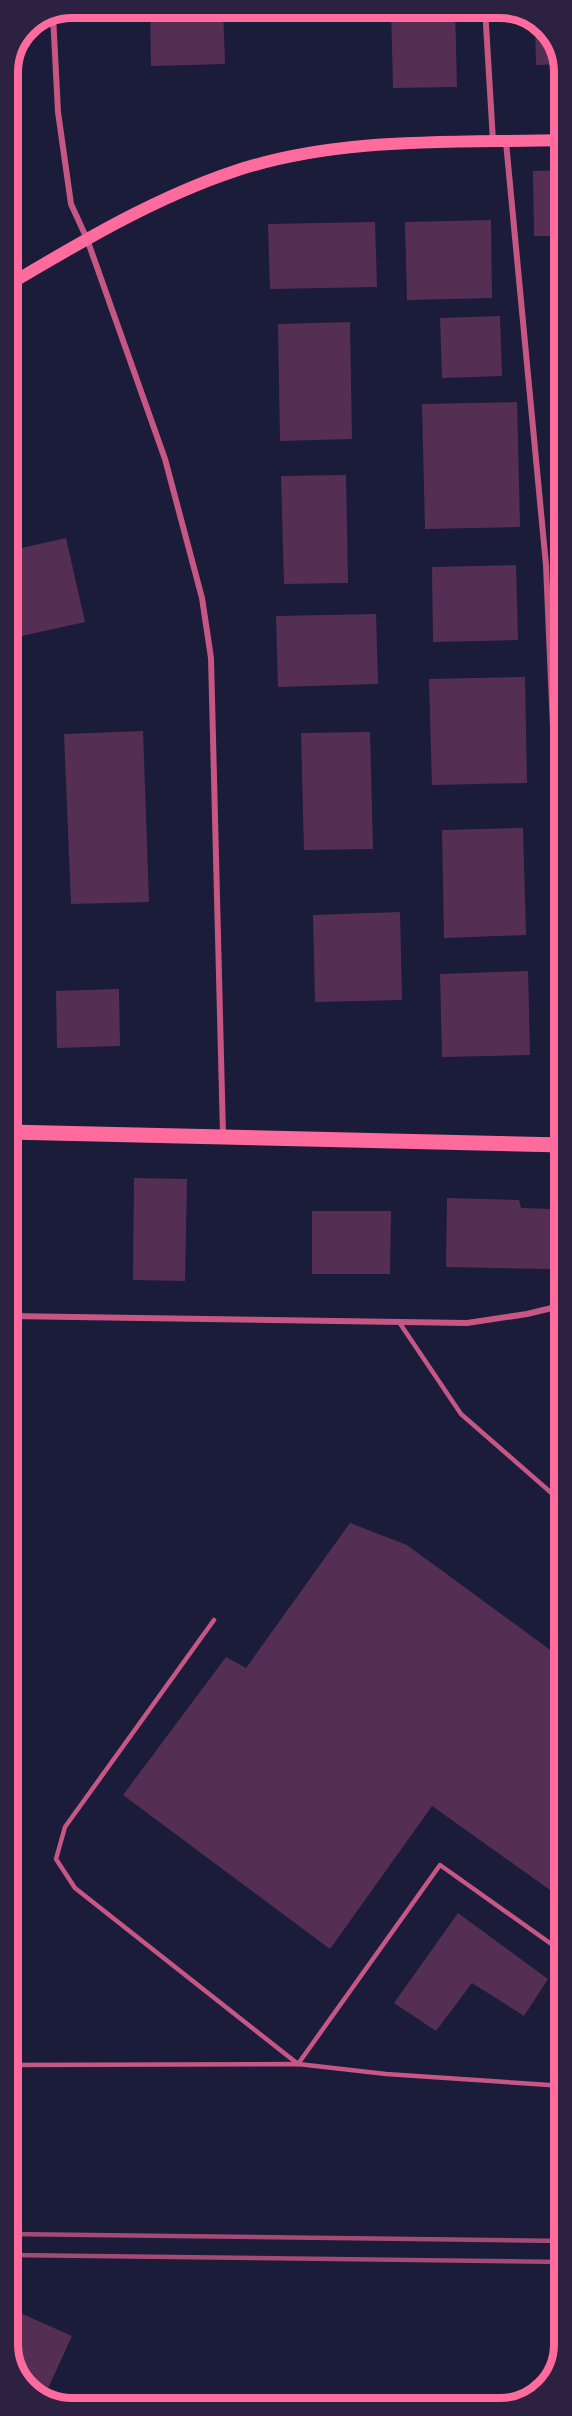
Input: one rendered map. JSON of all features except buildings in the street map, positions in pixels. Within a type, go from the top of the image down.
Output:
[{"type":"main road","points":[[18,279],[115,223],[235,171],[269,162],[337,149],[554,140]]},
{"type":"main road","points":[[18,1132],[554,1144]]},
{"type":"street","points":[[485,18],[546,565],[554,750]]},
{"type":"street","points":[[52,22],[58,112],[71,204],[87,239],[165,459],[202,598],[211,658],[223,1136]]},
{"type":"street","points":[[18,1316],[467,1323],[554,1307]]},
{"type":"lane","points":[[399,1322],[461,1414],[554,1495]]},
{"type":"lane","points":[[214,1620],[65,1827],[56,1859],[75,1888],[298,2064]]},
{"type":"lane","points":[[298,2064],[441,1865],[554,1946]]},
{"type":"lane","points":[[18,2065],[298,2064],[386,2074],[554,2085]]},
{"type":"railway","points":[[18,2234],[554,2241]]},
{"type":"railway","points":[[18,2255],[554,2262]]}]
